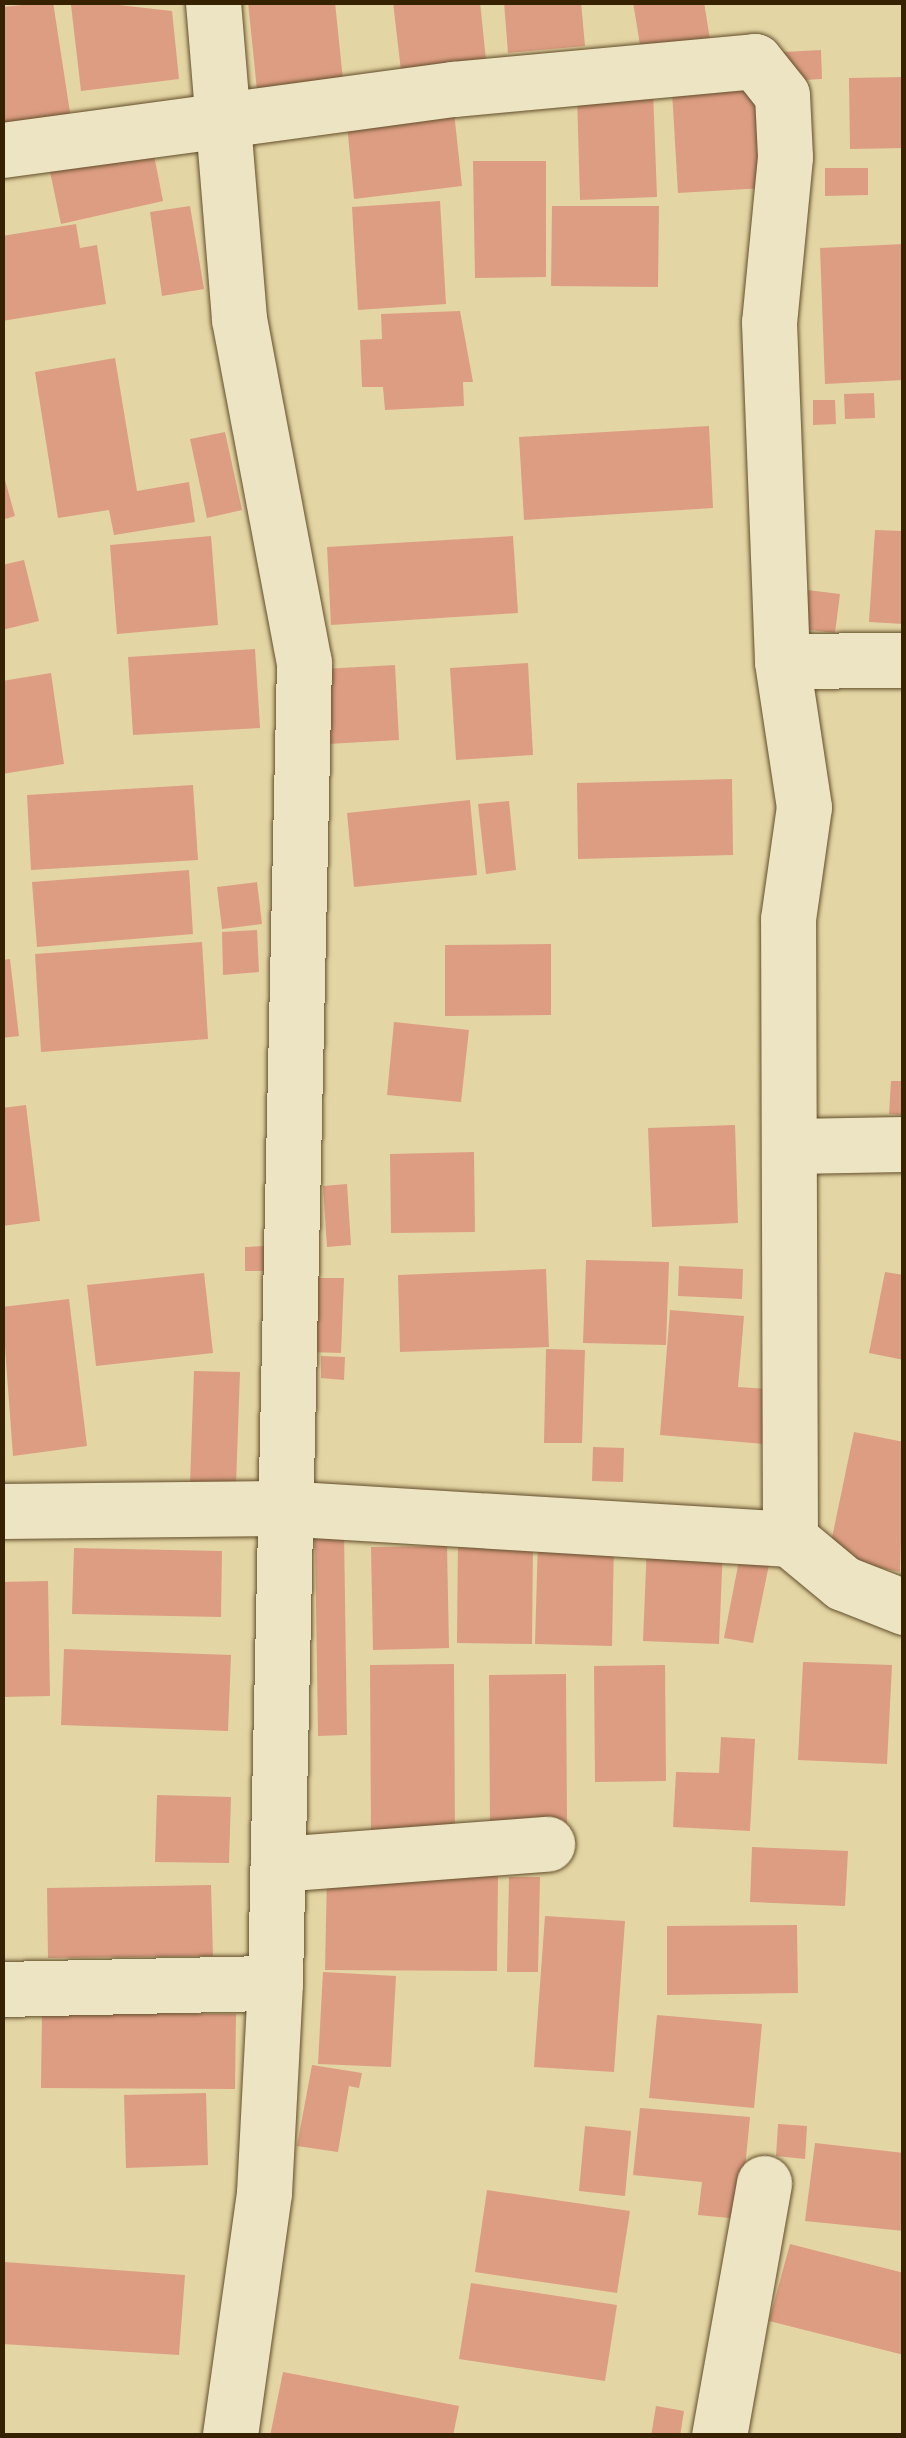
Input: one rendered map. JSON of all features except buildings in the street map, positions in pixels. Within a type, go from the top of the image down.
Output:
[{"type":"street","points":[[213,2],[239,319],[304,662],[280,1508],[275,1983],[264,2194],[230,2436]]},
{"type":"street","points":[[2,150],[223,119],[756,61],[782,95],[784,126],[769,322],[782,661],[804,807],[788,919],[792,1146],[790,1538]]},
{"type":"street","points":[[782,661],[904,660]]},
{"type":"street","points":[[792,1146],[904,1144]]},
{"type":"street","points":[[2,1512],[280,1508],[790,1538],[843,1584],[904,1607]]},
{"type":"street","points":[[278,1864],[547,1844]]},
{"type":"street","points":[[2,1988],[275,1983]]},
{"type":"street","points":[[719,2436],[764,2183]]}]
